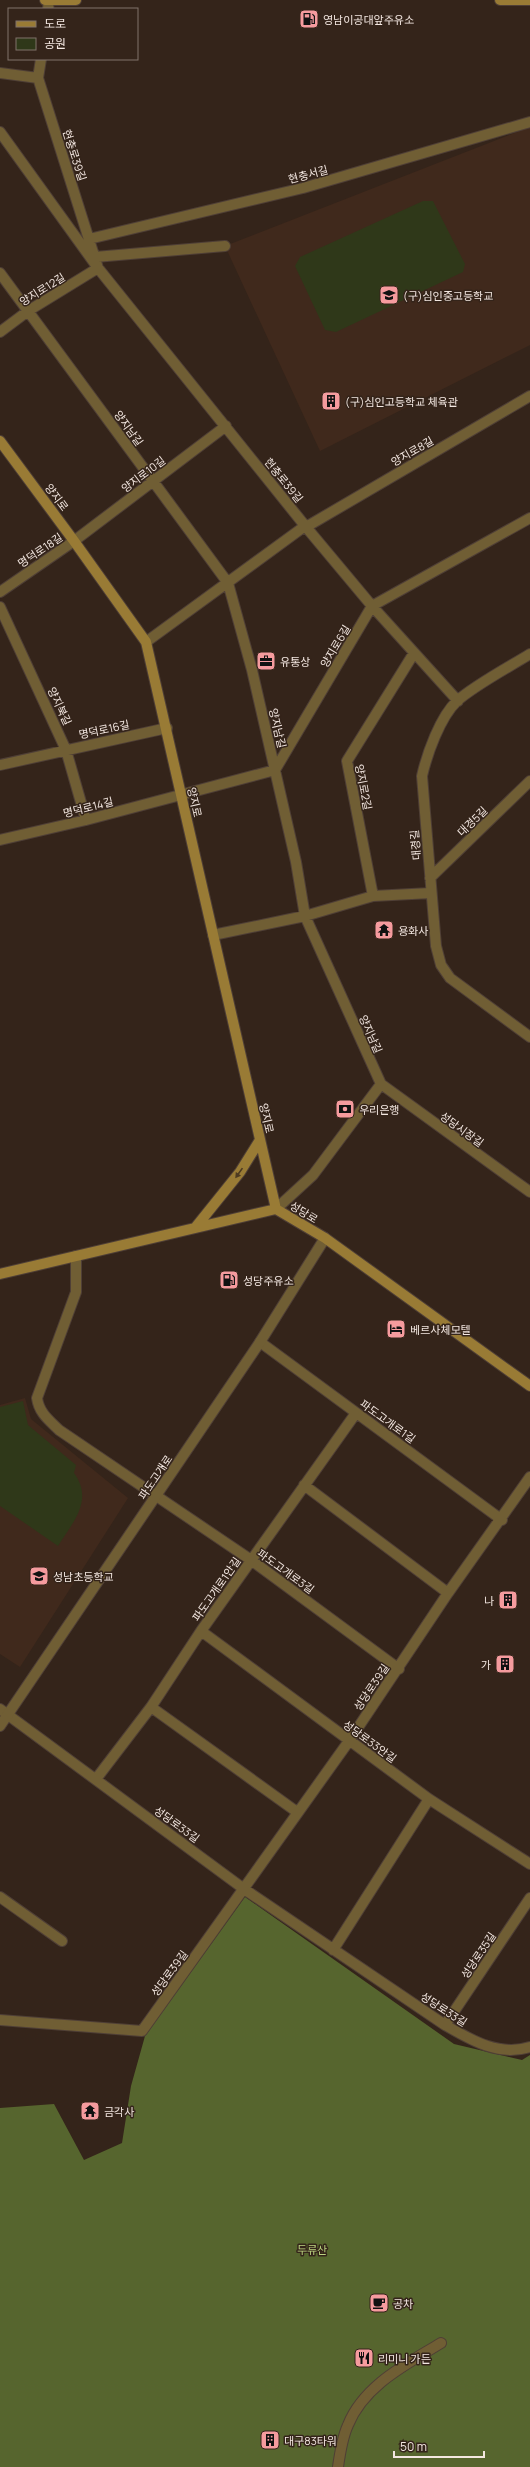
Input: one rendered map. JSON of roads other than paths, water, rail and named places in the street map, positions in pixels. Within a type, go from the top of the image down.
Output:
[{"type":"main road","points":[[45,0],[76,0]]},
{"type":"main road","points":[[500,0],[530,0]]},
{"type":"main road","name":"양지로","points":[[0,441],[146,642],[167,728],[276,1209]]},
{"type":"main road","points":[[195,1228],[240,1172],[260,1140]]},
{"type":"main road","name":"성당로","points":[[0,1274],[276,1209],[324,1238],[530,1386]]},
{"type":"street","name":"현충로39길","points":[[41,60],[38,78],[98,268]]},
{"type":"street","points":[[0,73],[38,78]]},
{"type":"street","name":"현충서길","points":[[89,239],[303,188],[530,122]]},
{"type":"street","name":"현충로39길","points":[[2,137],[98,268],[306,526],[372,606],[458,701]]},
{"type":"street","points":[[95,257],[225,246]]},
{"type":"street","name":"양지로12길","points":[[0,332],[28,311],[98,268]]},
{"type":"street","name":"양지남길","points":[[0,274],[228,583],[252,670],[296,862],[305,916],[381,1084]]},
{"type":"street","name":"양지로8길","points":[[146,642],[306,526],[530,396]]},
{"type":"street","name":"양지로10길","points":[[74,541],[226,426]]},
{"type":"street","points":[[372,606],[530,518]]},
{"type":"street","name":"명덕로18길","points":[[0,592],[74,541]]},
{"type":"street","name":"양지로6길","points":[[275,770],[372,606]]},
{"type":"street","name":"양지북길","points":[[0,607],[66,750],[86,820]]},
{"type":"street","name":"양지로2길","points":[[373,896],[347,762],[414,653]]},
{"type":"street","name":"대경길","points":[[530,654],[458,701],[437,735],[426,759],[422,776],[436,946],[441,965],[450,978],[530,1037]]},
{"type":"street","name":"명덕로16길","points":[[0,765],[167,728]]},
{"type":"street","points":[[181,795],[275,770]]},
{"type":"street","name":"대경5길","points":[[430,878],[530,781]]},
{"type":"street","name":"명덕로14길","points":[[0,840],[86,820],[181,795]]},
{"type":"street","points":[[213,935],[305,916],[373,896],[431,893]]},
{"type":"street","points":[[276,1209],[313,1175],[381,1084]]},
{"type":"street","name":"성당시장길","points":[[381,1084],[530,1192]]},
{"type":"street","name":"파도고개로","points":[[0,1726],[4,1712],[157,1495],[260,1342],[324,1238]]},
{"type":"street","name":"파도고개로3길","points":[[76,1256],[76,1292],[37,1398],[38,1406],[44,1416],[59,1430],[251,1560],[399,1669]]},
{"type":"street","name":"파도고개로1길","points":[[260,1342],[502,1520]]},
{"type":"street","name":"파도고개로1안길","points":[[96,1779],[151,1707],[201,1631],[356,1413]]},
{"type":"street","name":"성당로39길","points":[[0,2020],[142,2031],[349,1741],[399,1669],[448,1593],[502,1520],[530,1477]]},
{"type":"street","points":[[304,1485],[448,1593]]},
{"type":"street","name":"성당로33안길","points":[[201,1631],[429,1799],[530,1864]]},
{"type":"street","points":[[151,1707],[297,1812]]},
{"type":"street","name":"성당로33길","points":[[4,1712],[244,1889],[445,2025],[470,2040],[489,2047],[520,2050],[530,2047]]},
{"type":"street","points":[[333,1950],[429,1799]]},
{"type":"street","points":[[0,1897],[62,1941]]},
{"type":"street","name":"성당로35길","points":[[445,2025],[530,1898]]},
{"type":"street","points":[[338,2467],[348,2425],[367,2396],[383,2381],[441,2342]]},
{"type":"place","name":"영남이공대앞주유소","points":[[309,19]]},
{"type":"place","name":"(구)심인중고등학교","points":[[389,295]]},
{"type":"place","name":"(구)심인고등학교 체육관","points":[[331,401]]},
{"type":"place","name":"유통상","points":[[266,661]]},
{"type":"place","name":"용화사","points":[[384,930]]},
{"type":"place","name":"우리은행","points":[[345,1109]]},
{"type":"place","name":"성당주유소","points":[[229,1280]]},
{"type":"place","name":"베르사체모텔","points":[[396,1329]]},
{"type":"place","name":"성남초등학교","points":[[39,1576]]},
{"type":"place","name":"나","points":[[508,1600]]},
{"type":"place","name":"가","points":[[505,1664]]},
{"type":"place","name":"금각사","points":[[90,2111]]},
{"type":"place","name":"공차","points":[[379,2303]]},
{"type":"place","name":"리미니 가든","points":[[364,2358]]},
{"type":"place","name":"대구83타워","points":[[270,2440]]},
{"type":"park label","name":"두류산","points":[[312,2249]]}]
